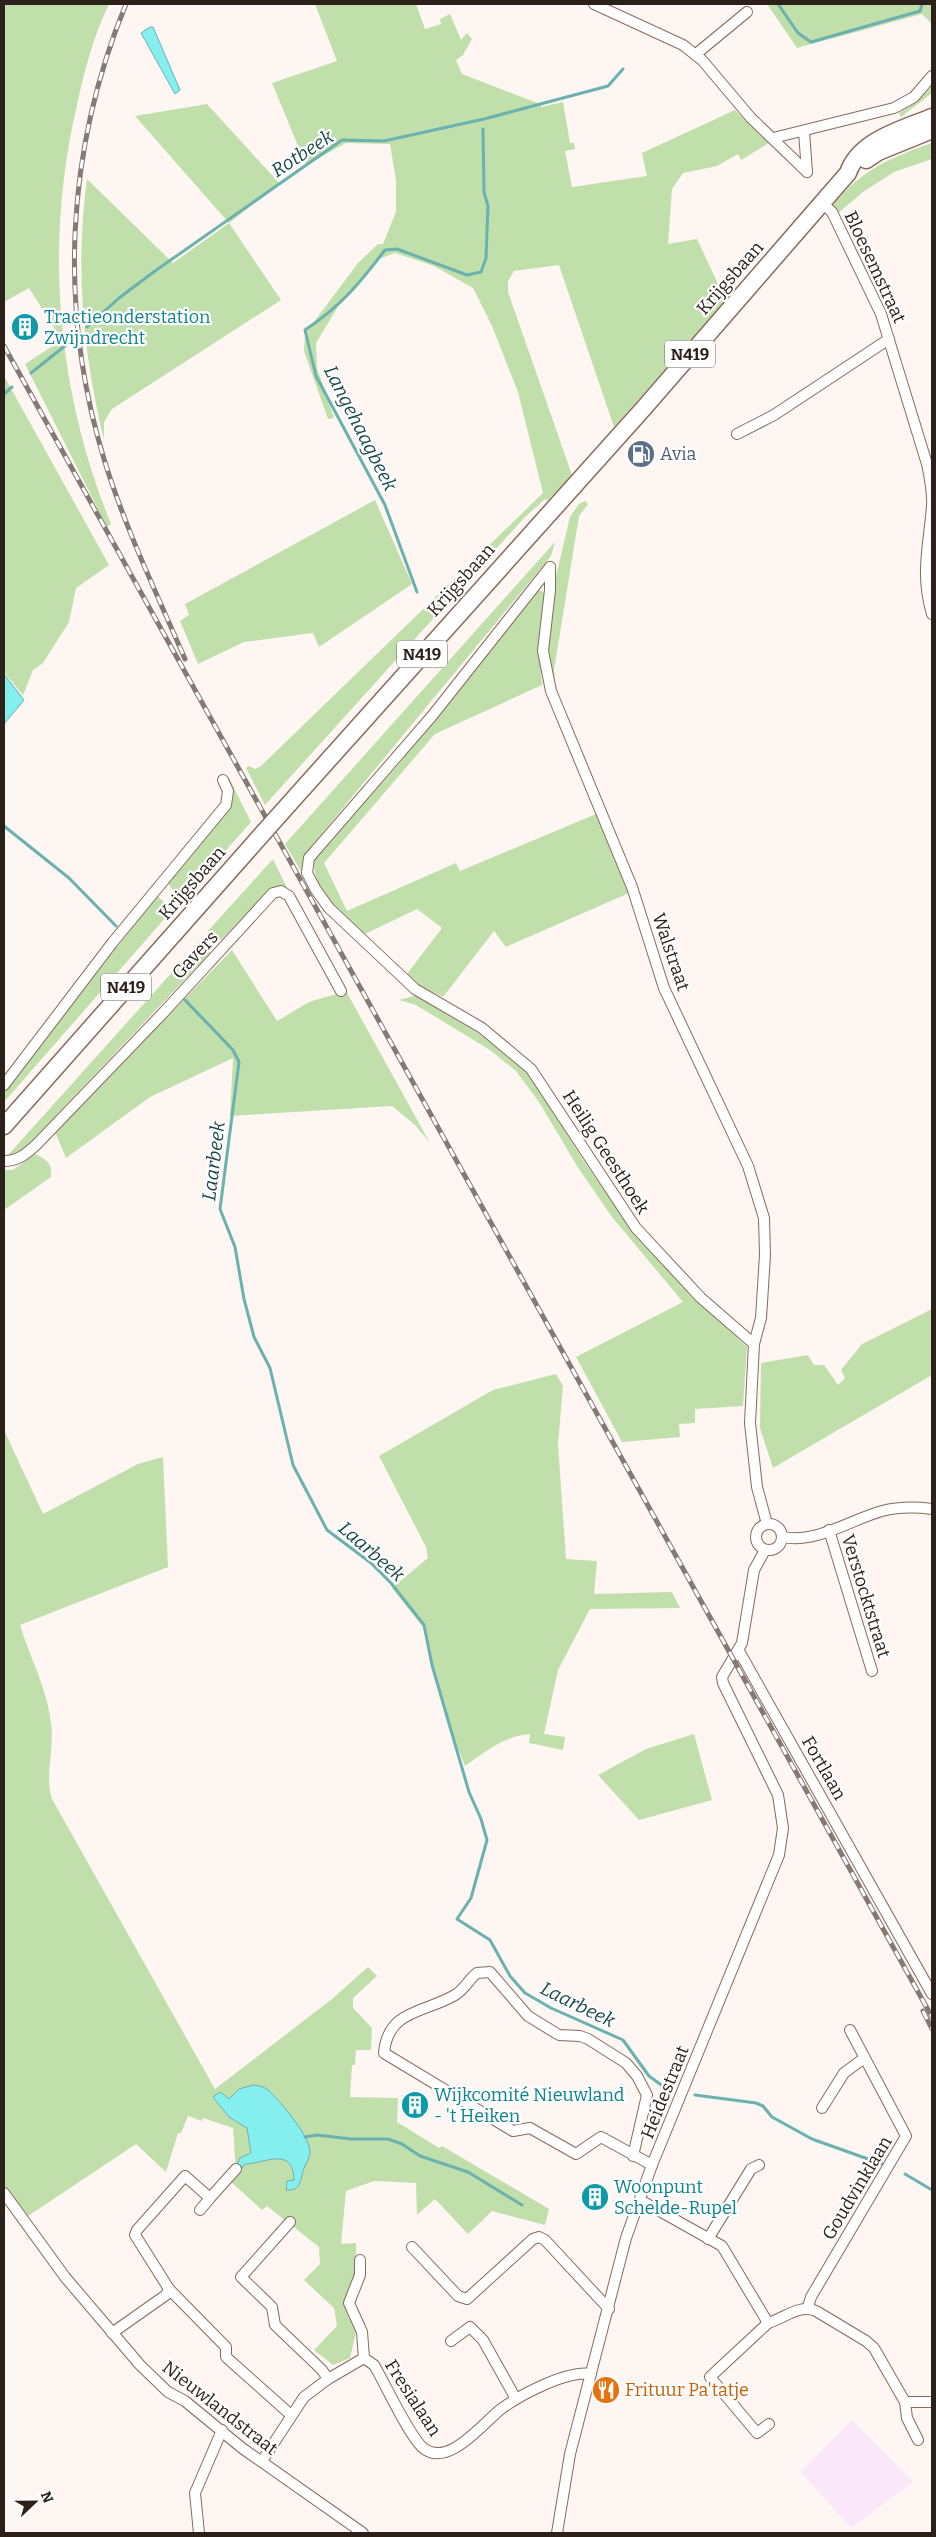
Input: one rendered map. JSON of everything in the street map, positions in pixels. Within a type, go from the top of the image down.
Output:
[{"type":"main road","name":"Krijgsbaan","points":[[848,173],[851,164],[869,146],[932,117]]},
{"type":"main road","name":"Krijgsbaan","points":[[4,1126],[288,804],[643,409],[848,173],[878,152],[932,130]]},
{"type":"street","points":[[594,4],[603,10],[683,44],[696,54],[751,118],[807,172],[804,132]]},
{"type":"street","points":[[696,54],[747,12]]},
{"type":"street","points":[[773,138],[804,132],[894,108],[914,97],[932,76]]},
{"type":"street","name":"Bloesemstraat","points":[[822,203],[832,212],[875,298],[930,463],[932,506],[924,562],[932,614]]},
{"type":"street","points":[[737,434],[774,414],[889,339]]},
{"type":"street","name":"Walstraat","points":[[309,858],[432,716],[550,567],[550,590],[543,651],[551,691],[632,887],[664,988],[748,1166],[757,1191],[764,1218],[766,1255],[761,1318],[754,1344]]},
{"type":"street","points":[[4,1085],[157,887],[226,804],[228,791],[223,780]]},
{"type":"street","name":"Heilig Geesthoek","points":[[309,858],[307,872],[316,890],[329,908],[415,989],[482,1028],[530,1068],[636,1228],[701,1298],[754,1344]]},
{"type":"street","name":"Gavers","points":[[4,1161],[11,1161],[24,1156],[36,1145],[163,1014],[273,893],[281,891],[289,896],[342,991]]},
{"type":"street","points":[[754,1344],[750,1423],[759,1494],[767,1524]]},
{"type":"street","points":[[783,1537],[805,1538],[884,1510],[932,1509]]},
{"type":"street","points":[[767,1524],[776,1526],[783,1537]]},
{"type":"street","points":[[767,1524],[758,1531],[756,1538],[759,1545],[765,1550],[771,1551],[779,1547],[783,1537]]},
{"type":"street","name":"Verstocktstraat","points":[[829,1530],[872,1671]]},
{"type":"street","points":[[739,1651],[754,1570],[765,1550]]},
{"type":"street","name":"Heidestraat","points":[[557,2533],[570,2454],[609,2310],[626,2238],[652,2165],[779,1854],[783,1828],[782,1813],[772,1779],[723,1683],[722,1677],[739,1651]]},
{"type":"street","name":"Fortlaan","points":[[739,1651],[932,1994]]},
{"type":"street","points":[[633,2156],[647,2095],[637,2076],[626,2063],[588,2039],[580,2036],[559,2035],[528,2016],[519,2008],[507,1990],[487,1971],[477,1973],[465,1989],[454,1996],[407,2014],[389,2032],[386,2038],[384,2053],[513,2131],[530,2128],[576,2154],[601,2137],[633,2156],[652,2165]]},
{"type":"street","name":"Goudvinklaan","points":[[808,2307],[811,2297],[905,2140],[906,2132],[863,2059],[850,2030]]},
{"type":"street","points":[[822,2108],[844,2073],[863,2059]]},
{"type":"street","points":[[708,2239],[750,2169],[759,2165]]},
{"type":"street","points":[[200,2210],[236,2169]]},
{"type":"street","points":[[210,2198],[185,2176],[135,2235],[169,2289],[226,2347],[226,2357],[291,2415]]},
{"type":"street","name":"Nieuwlandstraat","points":[[4,2193],[65,2277],[140,2366],[168,2392],[185,2401],[262,2461],[363,2533]]},
{"type":"street","points":[[640,2200],[722,2246],[768,2323]]},
{"type":"street","points":[[290,2222],[241,2277],[272,2307],[275,2325],[322,2370],[328,2379]]},
{"type":"street","points":[[412,2247],[458,2296],[467,2299],[533,2239],[539,2237],[545,2240],[609,2310]]},
{"type":"street","name":"Fresialaan","points":[[360,2260],[360,2275],[349,2303],[362,2332],[364,2358]]},
{"type":"street","points":[[112,2333],[166,2295],[169,2289]]},
{"type":"street","points":[[769,2424],[757,2433],[710,2377],[768,2323],[808,2307],[866,2341],[874,2348],[905,2402],[907,2418],[918,2440]]},
{"type":"street","points":[[450,2341],[470,2327],[483,2340],[516,2400]]},
{"type":"street","name":"Fresialaan","points":[[262,2461],[304,2396],[328,2379],[364,2358]]},
{"type":"street","name":"Fresialaan","points":[[364,2358],[374,2365],[421,2446],[436,2453],[446,2452],[462,2444],[501,2409],[516,2400],[562,2378],[581,2372],[591,2374]]},
{"type":"street","points":[[905,2402],[932,2402]]},
{"type":"street","points":[[199,2533],[195,2493],[222,2430]]},
{"type":"shaded area","points":[[852,2420],[913,2482],[851,2528],[801,2472]]},
{"type":"green space","points":[[4,4],[109,4],[86,66],[77,105],[67,158],[61,211],[59,264],[61,317],[68,370],[78,422],[93,474],[111,524],[107,527],[25,364],[62,340],[29,288],[4,302]]},
{"type":"green space","points":[[315,4],[416,4],[425,29],[441,24],[440,19],[450,14],[461,40],[467,33],[472,39],[463,55],[456,60],[462,74],[540,104],[541,107],[563,102],[570,143],[574,143],[575,149],[565,151],[572,187],[647,176],[642,153],[735,110],[769,143],[741,160],[738,154],[717,166],[683,173],[672,189],[668,244],[697,239],[726,301],[614,427],[559,265],[514,271],[508,281],[508,292],[572,475],[547,501],[545,499],[525,517],[265,805],[246,768],[249,766],[255,769],[261,766],[543,493],[518,392],[492,326],[473,288],[434,266],[395,253],[376,260],[339,305],[316,343],[317,368],[334,418],[328,419],[304,351],[305,334],[358,263],[378,244],[383,244],[396,212],[396,180],[390,144],[346,143],[306,165],[272,83],[337,61]]},
{"type":"green space","points":[[767,4],[932,4],[932,24],[922,14],[797,48]]},
{"type":"green space","points":[[932,86],[932,93],[901,117],[899,113],[919,100]]},
{"type":"green space","points":[[207,104],[280,184],[229,223],[135,116]]},
{"type":"green space","points":[[932,143],[932,159],[894,172],[863,192],[837,214],[832,207],[865,174],[889,160]]},
{"type":"green space","points":[[87,179],[173,263],[229,223],[281,300],[112,409],[104,422],[104,440],[91,375],[83,311],[83,212]]},
{"type":"green space","points":[[4,376],[109,565],[76,588],[69,622],[43,663],[33,670],[23,695],[4,672]]},
{"type":"green space","points":[[375,500],[412,584],[319,647],[313,633],[244,642],[198,664],[180,621],[189,615],[185,604]]},
{"type":"green space","points":[[585,501],[588,504],[579,516],[554,670],[555,684],[551,681],[548,656],[556,576],[570,517],[579,504]]},
{"type":"green space","points":[[555,542],[551,556],[314,843],[306,856],[302,873],[285,844]]},
{"type":"green space","points":[[538,589],[545,593],[539,653],[542,685],[435,734],[324,863],[347,911],[456,863],[460,871],[596,814],[629,893],[506,947],[494,931],[443,997],[416,984],[407,974],[442,928],[417,909],[365,934],[330,902],[323,892],[315,872],[314,860],[398,765]]},
{"type":"green space","points":[[228,776],[251,822],[181,901],[167,882],[230,807],[231,792],[223,780]]},
{"type":"green space","points":[[273,859],[288,890],[278,886],[270,889],[221,940],[208,931]]},
{"type":"green space","points":[[157,896],[173,909],[4,1102],[4,1092]]},
{"type":"green space","points":[[201,940],[210,953],[22,1151],[12,1156],[9,1154]]},
{"type":"green space","points":[[232,950],[277,1021],[309,1002],[346,991],[430,1143],[415,1125],[392,1106],[230,1116],[233,1058],[150,1097],[66,1158],[55,1132]]},
{"type":"green space","points":[[417,995],[503,1049],[530,1075],[583,1160],[631,1228],[693,1296],[747,1347],[743,1406],[695,1409],[695,1423],[679,1424],[680,1437],[622,1442],[576,1357],[683,1302],[612,1217],[577,1166],[539,1102],[516,1071],[490,1050],[416,1005],[399,1000]]},
{"type":"green space","points":[[35,1154],[50,1165],[51,1177],[4,1210],[4,1170],[13,1170]]},
{"type":"green space","points":[[932,1309],[932,1375],[773,1468],[760,1428],[761,1363],[808,1355],[814,1365],[824,1365],[838,1385],[845,1378],[841,1370],[862,1344]]},
{"type":"green space","points":[[556,1374],[563,1386],[558,1444],[566,1559],[597,1561],[594,1594],[672,1592],[680,1608],[590,1609],[558,1670],[544,1734],[565,1737],[563,1750],[529,1743],[530,1734],[521,1735],[496,1745],[465,1766],[446,1718],[424,1628],[392,1588],[428,1558],[426,1547],[379,1456],[493,1390]]},
{"type":"green space","points":[[4,1430],[43,1514],[138,1464],[163,1457],[168,1567],[20,1625],[49,1710],[52,1742],[49,1781],[52,1799],[215,2089],[332,1999],[368,1967],[377,1976],[353,1998],[353,2008],[372,2028],[371,2050],[356,2050],[355,2065],[352,2065],[350,2097],[398,2098],[397,2122],[439,2148],[442,2146],[549,2209],[545,2225],[492,2211],[468,2234],[435,2199],[417,2215],[416,2183],[374,2181],[346,2191],[341,2244],[356,2243],[356,2276],[346,2299],[346,2312],[356,2332],[350,2358],[333,2365],[314,2350],[337,2326],[334,2308],[304,2280],[320,2264],[319,2247],[267,2206],[262,2210],[230,2181],[236,2173],[233,2128],[203,2118],[202,2121],[188,2116],[181,2133],[178,2133],[166,2172],[136,2144],[28,2216],[4,2185]]},
{"type":"green space","points":[[694,1734],[712,1800],[639,1820],[598,1775],[646,1749]]},
{"type":"water","points":[[153,27],[180,90],[175,94],[141,33]]},
{"type":"water","points":[[4,674],[24,700],[4,724]]},
{"type":"water","points":[[253,2085],[266,2089],[280,2102],[306,2138],[310,2153],[296,2188],[286,2190],[287,2181],[294,2180],[289,2163],[283,2160],[276,2159],[245,2164],[242,2168],[237,2165],[240,2158],[251,2153],[247,2128],[229,2117],[213,2097],[220,2092],[229,2099],[239,2089]]},
{"type":"waterway","name":"Rotbeek","points":[[778,4],[798,33],[811,42],[920,11],[922,4]]},
{"type":"waterway","name":"Rotbeek","points":[[87,327],[119,298],[155,271],[342,140],[384,141],[484,119],[608,86],[623,69]]},
{"type":"waterway","name":"Langehaagbeek","points":[[417,592],[385,505],[316,376],[305,330],[349,294],[385,250],[397,249],[467,275],[481,272],[486,258],[488,206],[484,192],[483,129]]},
{"type":"waterway","name":"Rotbeek","points":[[31,373],[66,345]]},
{"type":"waterway","name":"Rotbeek","points":[[4,394],[12,387]]},
{"type":"waterway","name":"Laarbeek","points":[[4,826],[69,878],[116,926]]},
{"type":"waterway","name":"Laarbeek","points":[[185,1000],[233,1050],[239,1062],[220,1209],[235,1247],[244,1299],[254,1337],[270,1368],[293,1465],[327,1530],[371,1563],[391,1583],[424,1625],[432,1665],[469,1792],[481,1819],[487,1840],[471,1898],[457,1919],[490,1940],[510,1976],[525,1993],[551,2008],[623,2040],[649,2076],[668,2090]]},
{"type":"waterway","name":"Laarbeek","points":[[695,2095],[756,2103],[763,2106],[772,2117],[812,2139],[882,2164]]},
{"type":"waterway","points":[[305,2137],[317,2135],[351,2139],[388,2139],[402,2144],[420,2156],[468,2172],[522,2205]]},
{"type":"waterway","name":"Laarbeek","points":[[905,2174],[932,2190]]},
{"type":"railway","points":[[126,4],[106,59],[91,115],[81,172],[75,230],[75,287],[80,345],[89,402],[112,485],[185,659]]},
{"type":"railway","points":[[4,346],[932,2017]]},
{"type":"railway","points":[[923,2011],[932,2029]]},
{"type":"place","name":"Tractieonderstation Zwijndrecht","points":[[25,327]]},
{"type":"place","name":"Avia","points":[[641,454]]},
{"type":"place","name":"Wijkcomité Nieuwland - 't Heiken","points":[[415,2105]]},
{"type":"place","name":"Woonpunt Schelde-Rupel","points":[[595,2197]]},
{"type":"place","name":"Frituur Pa'tatje","points":[[606,2390]]}]
